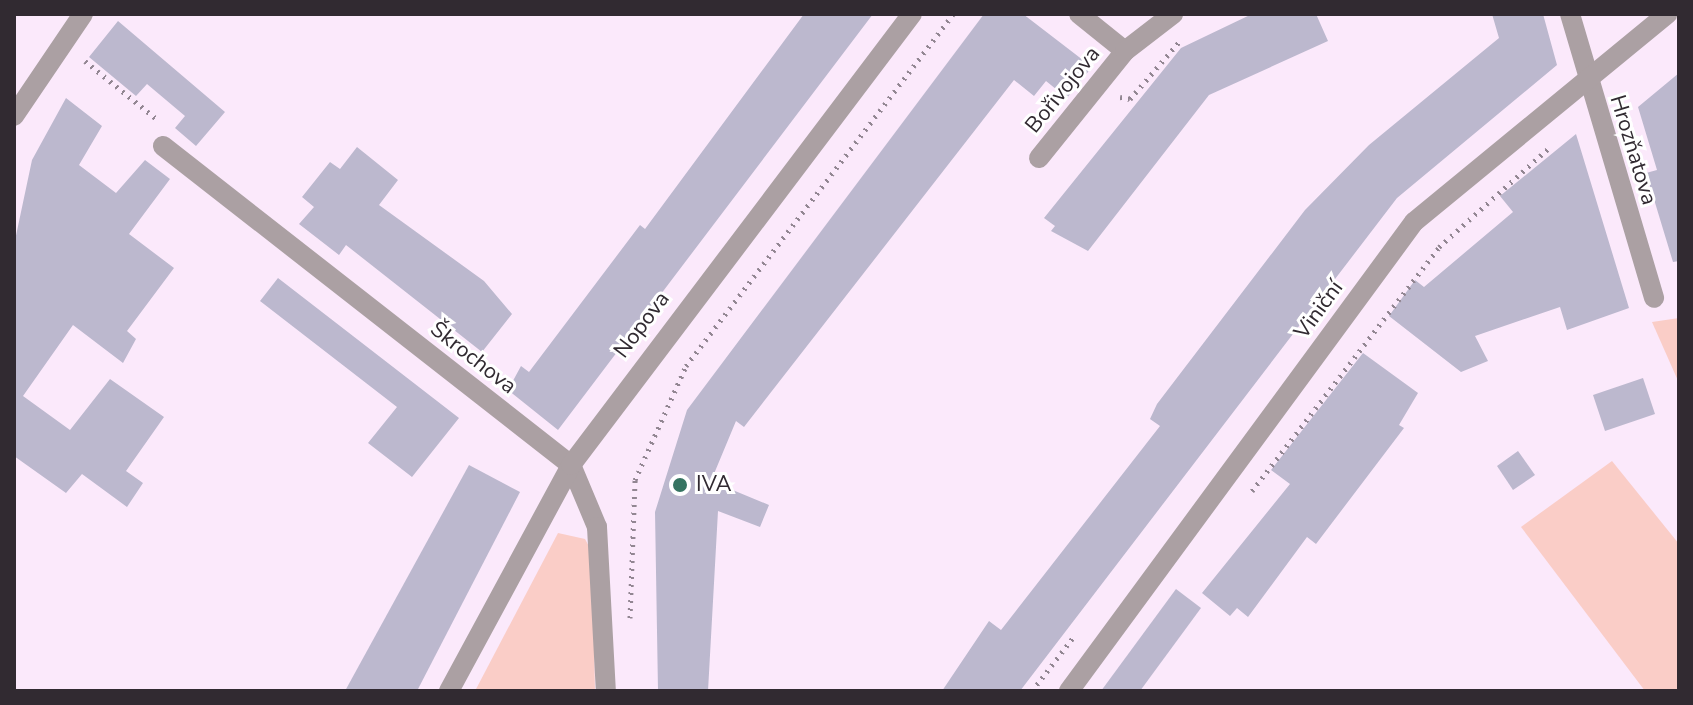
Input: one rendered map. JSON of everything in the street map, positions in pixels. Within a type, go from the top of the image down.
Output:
[{"type":"street","points":[[14,116],[83,14]]},
{"type":"street","name":"Nopova","points":[[449,691],[571,465],[912,14]]},
{"type":"street","name":"Bořivojova","points":[[1079,14],[1125,51]]},
{"type":"street","name":"Bořivojova","points":[[1039,158],[1125,51],[1173,14]]},
{"type":"street","name":"Hrozňatova","points":[[1570,14],[1654,298]]},
{"type":"street","name":"Viniční","points":[[1069,691],[1414,222],[1587,74],[1667,14]]},
{"type":"street","name":"Škrochova","points":[[163,146],[571,465],[597,527],[606,691]]},
{"type":"path","points":[[631,631],[635,480],[666,404],[686,366],[953,14]]},
{"type":"path","points":[[1246,498],[1439,247],[1562,136]]},
{"type":"shaded area","points":[[1679,318],[1679,383],[1652,322]]},
{"type":"shaded area","points":[[1612,461],[1679,544],[1679,691],[1645,691],[1521,527]]},
{"type":"shaded area","points":[[558,533],[585,539],[592,552],[595,691],[475,691]]},
{"type":"building","points":[[804,14],[873,14],[558,430],[508,390],[521,366],[529,372],[640,225],[645,229]]},
{"type":"building","points":[[984,14],[1023,14],[1092,67],[1067,98],[1046,81],[1034,96],[1014,80],[744,427],[736,421],[711,481],[769,505],[760,527],[718,511],[708,691],[658,691],[655,512],[687,410]]},
{"type":"building","points":[[1252,14],[1316,14],[1328,41],[1209,95],[1088,251],[1051,231],[1055,226],[1044,218],[1181,48]]},
{"type":"building","points":[[1492,14],[1543,14],[1557,65],[1397,198],[1020,691],[942,691],[989,621],[1001,630],[1160,426],[1150,419],[1157,404],[1305,210],[1369,145],[1499,38]]},
{"type":"building","points":[[118,21],[225,112],[196,146],[175,128],[185,116],[147,84],[136,96],[89,57]]},
{"type":"building","points":[[1679,73],[1679,261],[1673,262],[1646,173],[1657,170],[1638,107]]},
{"type":"building","points":[[66,98],[102,126],[79,165],[116,193],[145,160],[170,179],[129,234],[174,268],[127,331],[136,339],[123,363],[73,325],[23,396],[70,430],[110,379],[164,417],[126,471],[143,483],[127,507],[82,474],[66,493],[14,456],[14,245],[32,160]]},
{"type":"building","points":[[1576,134],[1629,308],[1567,330],[1560,307],[1475,336],[1488,361],[1461,372],[1389,316],[1415,280],[1424,287],[1513,212],[1500,196]]},
{"type":"building","points":[[357,147],[398,180],[379,205],[484,281],[512,314],[482,352],[346,245],[339,255],[299,224],[314,207],[302,197],[330,162],[340,169]]},
{"type":"building","points":[[278,278],[459,418],[412,477],[368,443],[397,407],[260,301]]},
{"type":"building","points":[[1363,353],[1418,393],[1399,425],[1404,428],[1316,544],[1307,537],[1248,617],[1237,608],[1230,616],[1202,593],[1290,484],[1271,470]]},
{"type":"building","points":[[1643,378],[1655,414],[1605,431],[1593,395]]},
{"type":"building","points":[[1518,451],[1535,475],[1513,490],[1497,466]]},
{"type":"building","points":[[469,465],[520,492],[417,691],[345,691]]},
{"type":"building","points":[[1176,589],[1201,608],[1140,691],[1101,691]]},
{"type":"place","name":"IVA","points":[[680,485]]}]
